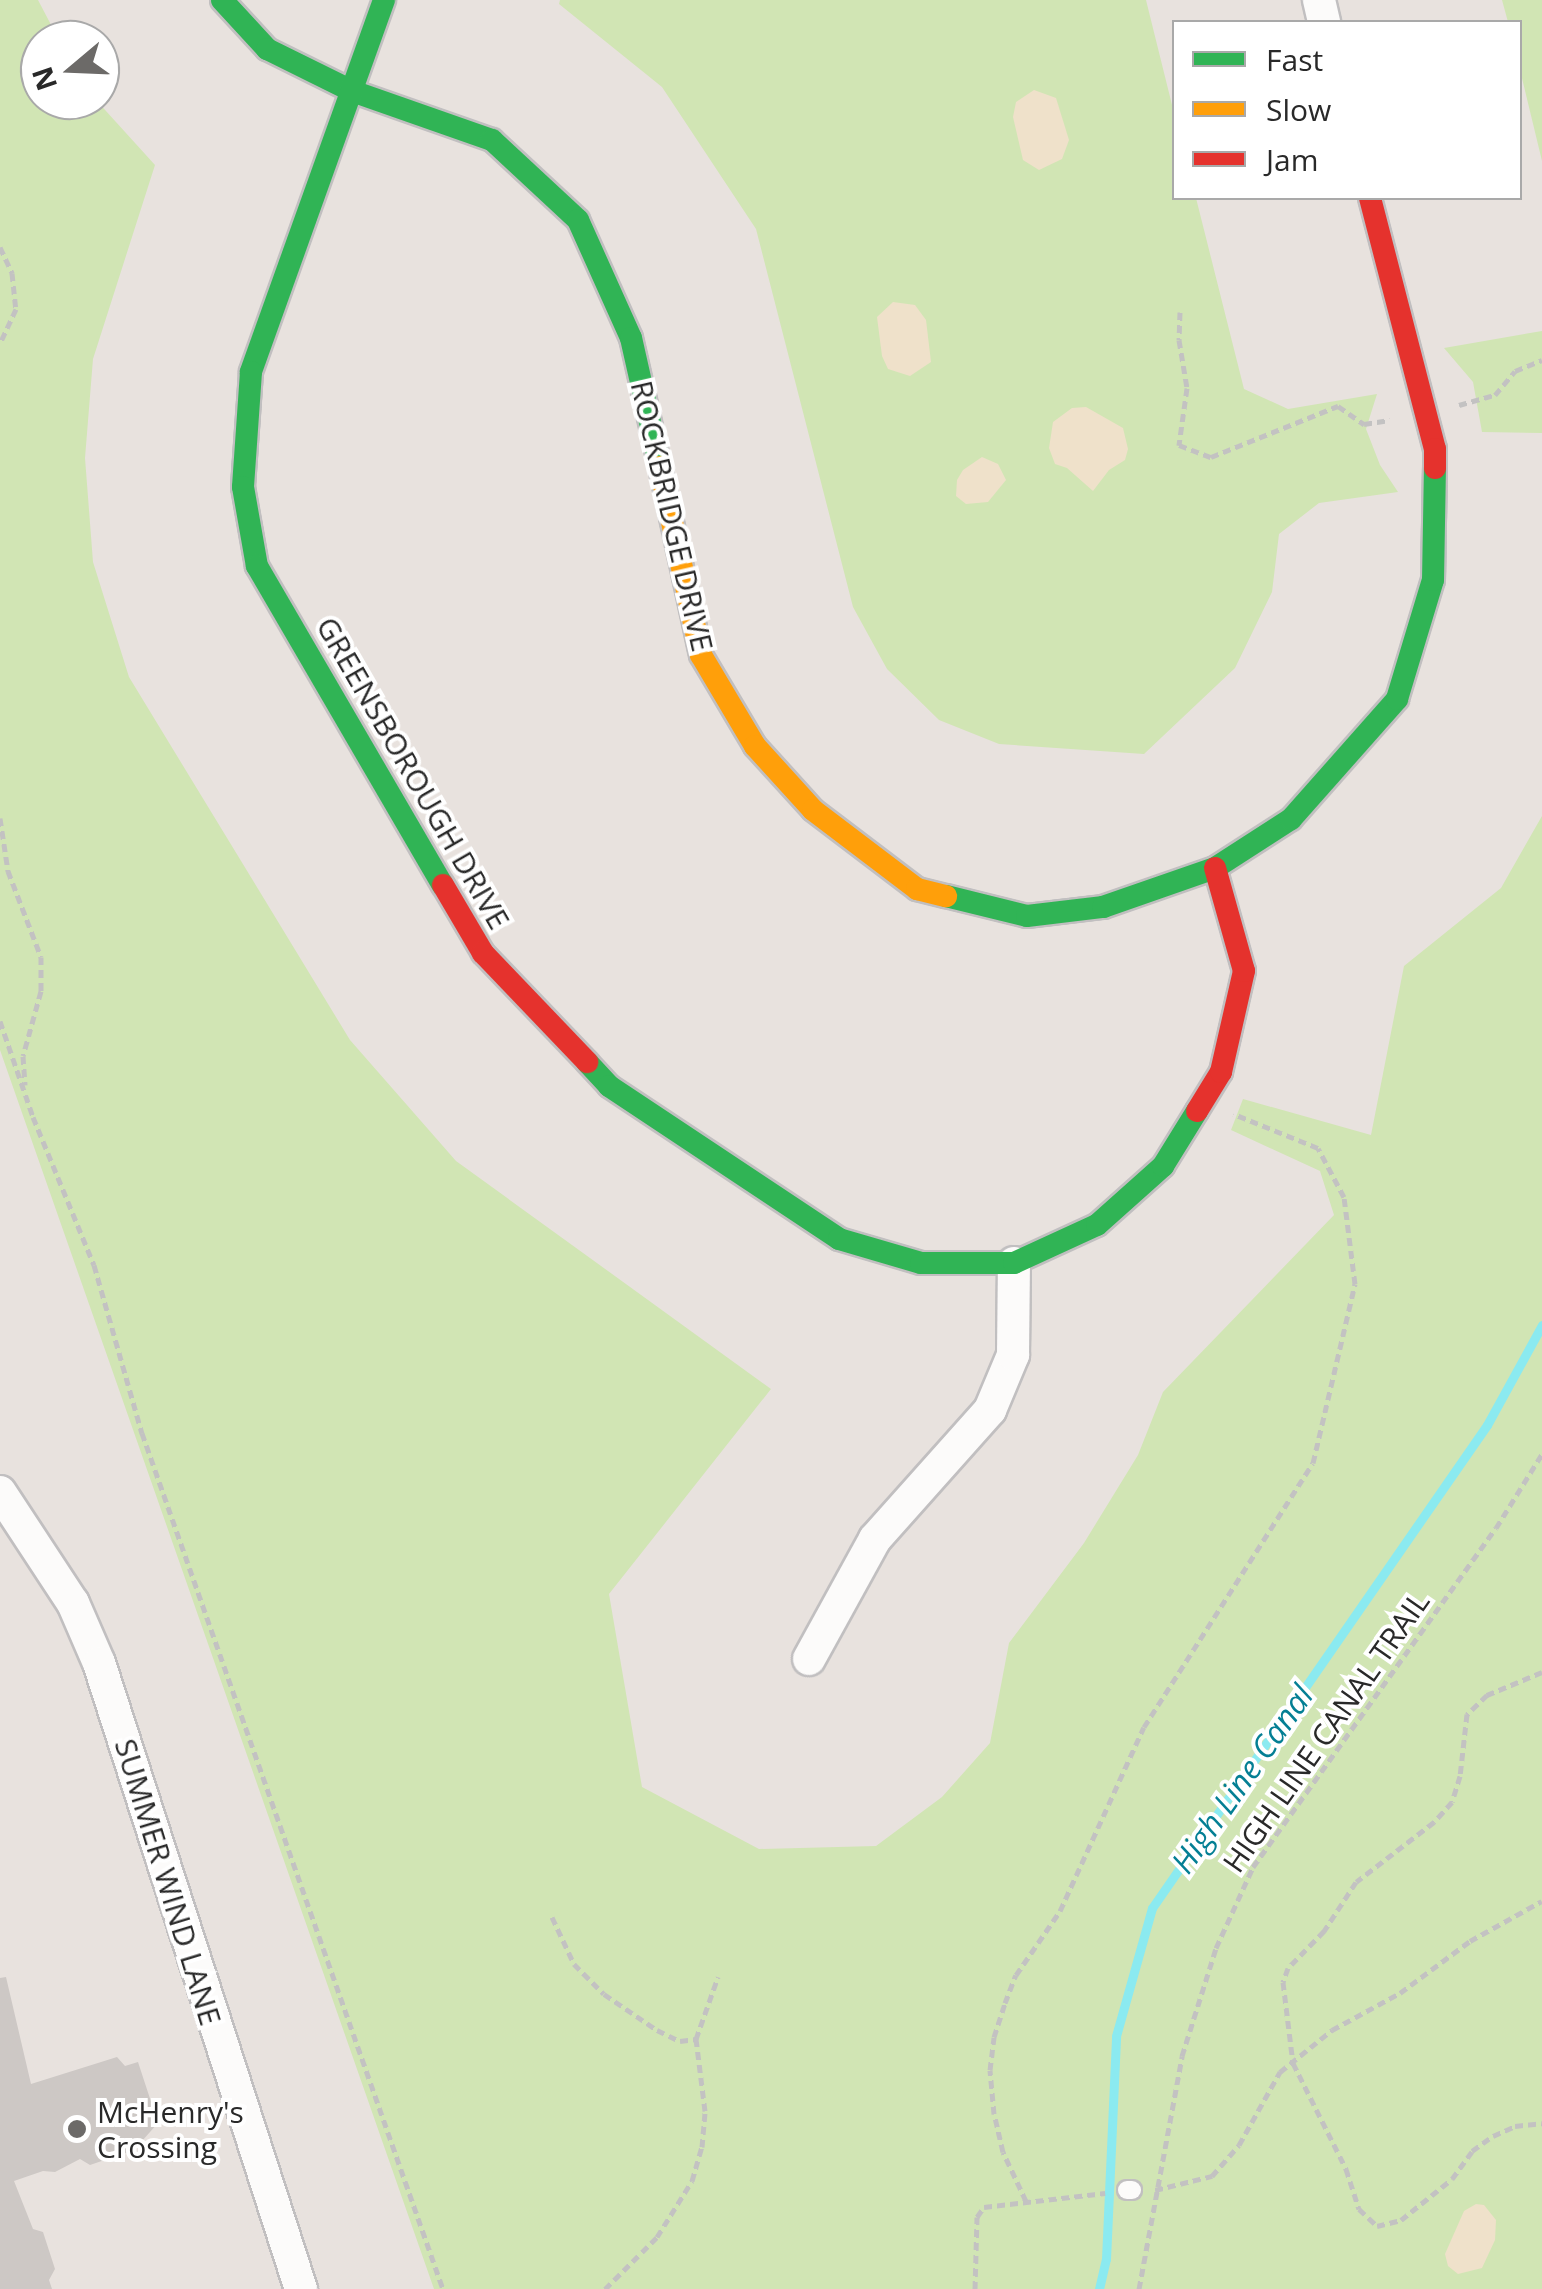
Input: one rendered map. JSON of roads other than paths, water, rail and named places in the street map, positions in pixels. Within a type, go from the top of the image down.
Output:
[{"type":"street","name":"ROCKBRIDGE DRIVE","points":[[222,0],[267,49],[352,91],[492,140],[578,220],[631,338],[702,655],[755,746],[812,810],[917,888],[1027,916],[1102,907],[1215,868],[1291,819],[1397,699],[1434,580],[1435,449],[1371,200]]},
{"type":"street","name":"GREENSBOROUGH DRIVE","points":[[384,0],[251,372],[242,487],[257,566],[483,952],[610,1086],[839,1239],[920,1263],[1014,1263],[1096,1224],[1163,1166],[1221,1072],[1244,971],[1215,868]]},
{"type":"street","points":[[809,1659],[875,1539],[990,1410],[1013,1355],[1014,1263]]},
{"type":"street","name":"SUMMER WIND LANE","points":[[0,1492],[73,1603],[99,1663],[301,2289]]},
{"type":"waterway","name":"High Line Canal","points":[[1099,2289],[1106,2259],[1116,2036],[1152,1908],[1487,1425],[1542,1325]]},
{"type":"place","name":"McHenry's Crossing","points":[[77,2129]]}]
